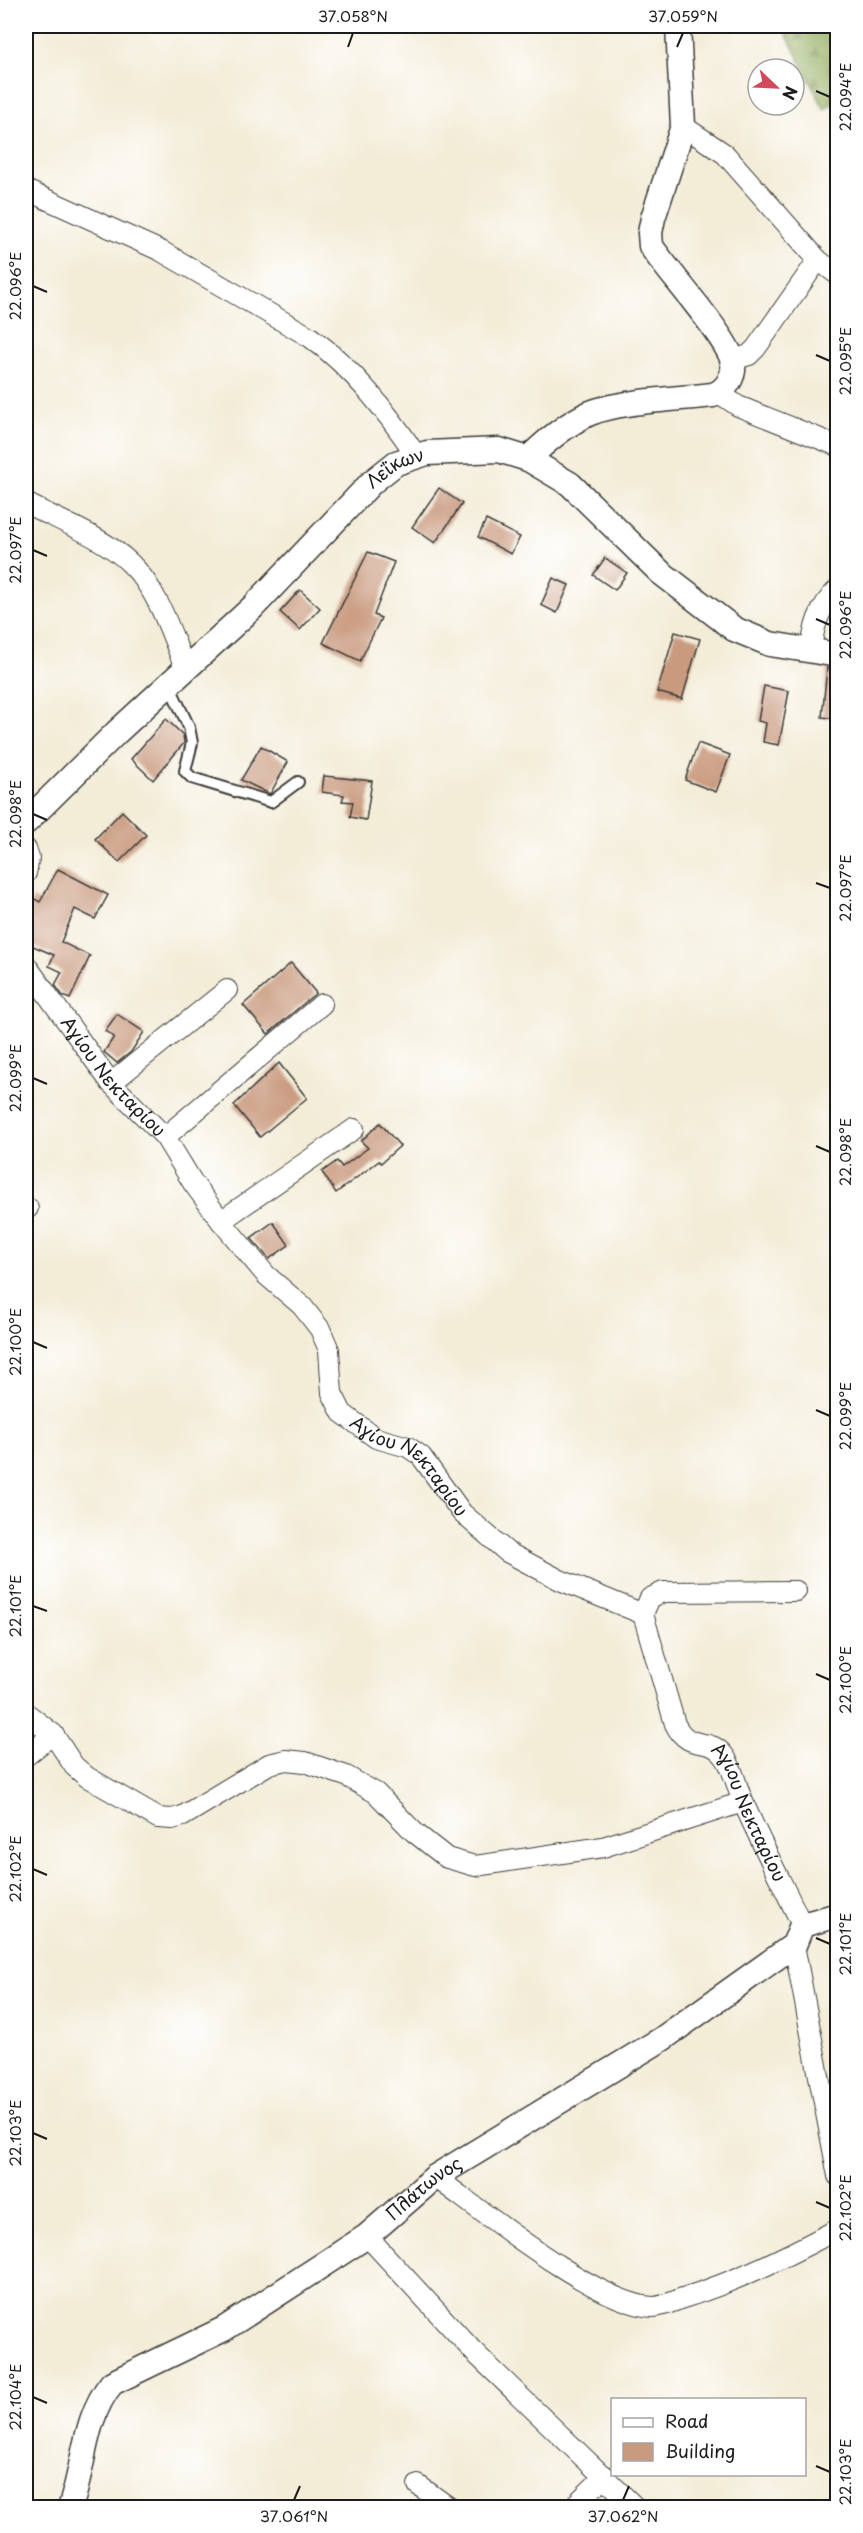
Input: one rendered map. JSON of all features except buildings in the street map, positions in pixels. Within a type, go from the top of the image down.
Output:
[{"type":"street","points":[[678,26],[682,126],[653,218],[650,233],[651,246],[719,336],[733,360],[731,378],[719,393]]},
{"type":"street","points":[[682,126],[725,154],[818,260],[837,275]]},
{"type":"street","points":[[26,190],[161,251],[310,337],[333,354],[357,379],[416,455]]},
{"type":"street","points":[[733,360],[748,355],[756,348],[818,260]]},
{"type":"street","points":[[528,459],[561,430],[597,411],[719,393],[738,406],[837,446]]},
{"type":"street","name":"Λεΐκων","points":[[26,822],[117,732],[253,607],[372,482],[390,466],[416,455],[444,451],[500,450],[528,459],[570,484],[660,572],[734,629],[770,644],[837,655]]},
{"type":"street","points":[[28,508],[108,547],[135,568],[159,604],[178,677]]},
{"type":"street","points":[[811,652],[816,622],[823,607],[837,589]]},
{"type":"street","points":[[26,849],[29,858],[26,873]]},
{"type":"street","name":"Αγίου Νεκταρίου","points":[[26,965],[111,1083],[165,1137],[193,1184],[221,1221],[266,1275],[302,1306],[320,1329],[329,1350],[332,1393],[342,1413],[376,1438],[408,1447],[421,1456],[462,1512],[507,1552],[560,1580],[643,1614],[675,1724],[681,1736],[690,1743],[706,1743],[718,1749],[727,1758],[798,1935],[837,2176]]},
{"type":"street","points":[[111,1083],[227,990]]},
{"type":"street","points":[[165,1137],[322,1004]]},
{"type":"street","points":[[221,1221],[354,1129]]},
{"type":"street","points":[[643,1614],[650,1598],[663,1592],[796,1591]]},
{"type":"street","points":[[26,1713],[53,1734],[74,1766],[87,1777],[158,1818],[172,1819],[183,1816],[269,1764],[285,1760],[305,1762],[346,1776],[376,1793],[414,1832],[447,1858],[475,1866],[603,1847],[743,1802]]},
{"type":"street","points":[[26,1756],[53,1734]]},
{"type":"street","name":"Πλάτωνος","points":[[70,2508],[83,2464],[90,2420],[99,2399],[112,2383],[224,2329],[367,2236],[435,2177],[662,2039],[798,1935],[837,1915]]},
{"type":"street","points":[[435,2177],[531,2247],[610,2295],[634,2305],[656,2307],[726,2285],[837,2229]]},
{"type":"street","points":[[367,2236],[474,2352],[636,2508]]},
{"type":"street","points":[[572,2508],[605,2476]]},
{"type":"street","points":[[418,2485],[450,2508]]},
{"type":"lane","points":[[178,677],[192,742],[185,771],[192,778],[271,802],[298,782]]},
{"type":"green space","points":[[782,26],[837,26],[837,101],[824,109],[806,73],[806,57],[798,57]]}]
